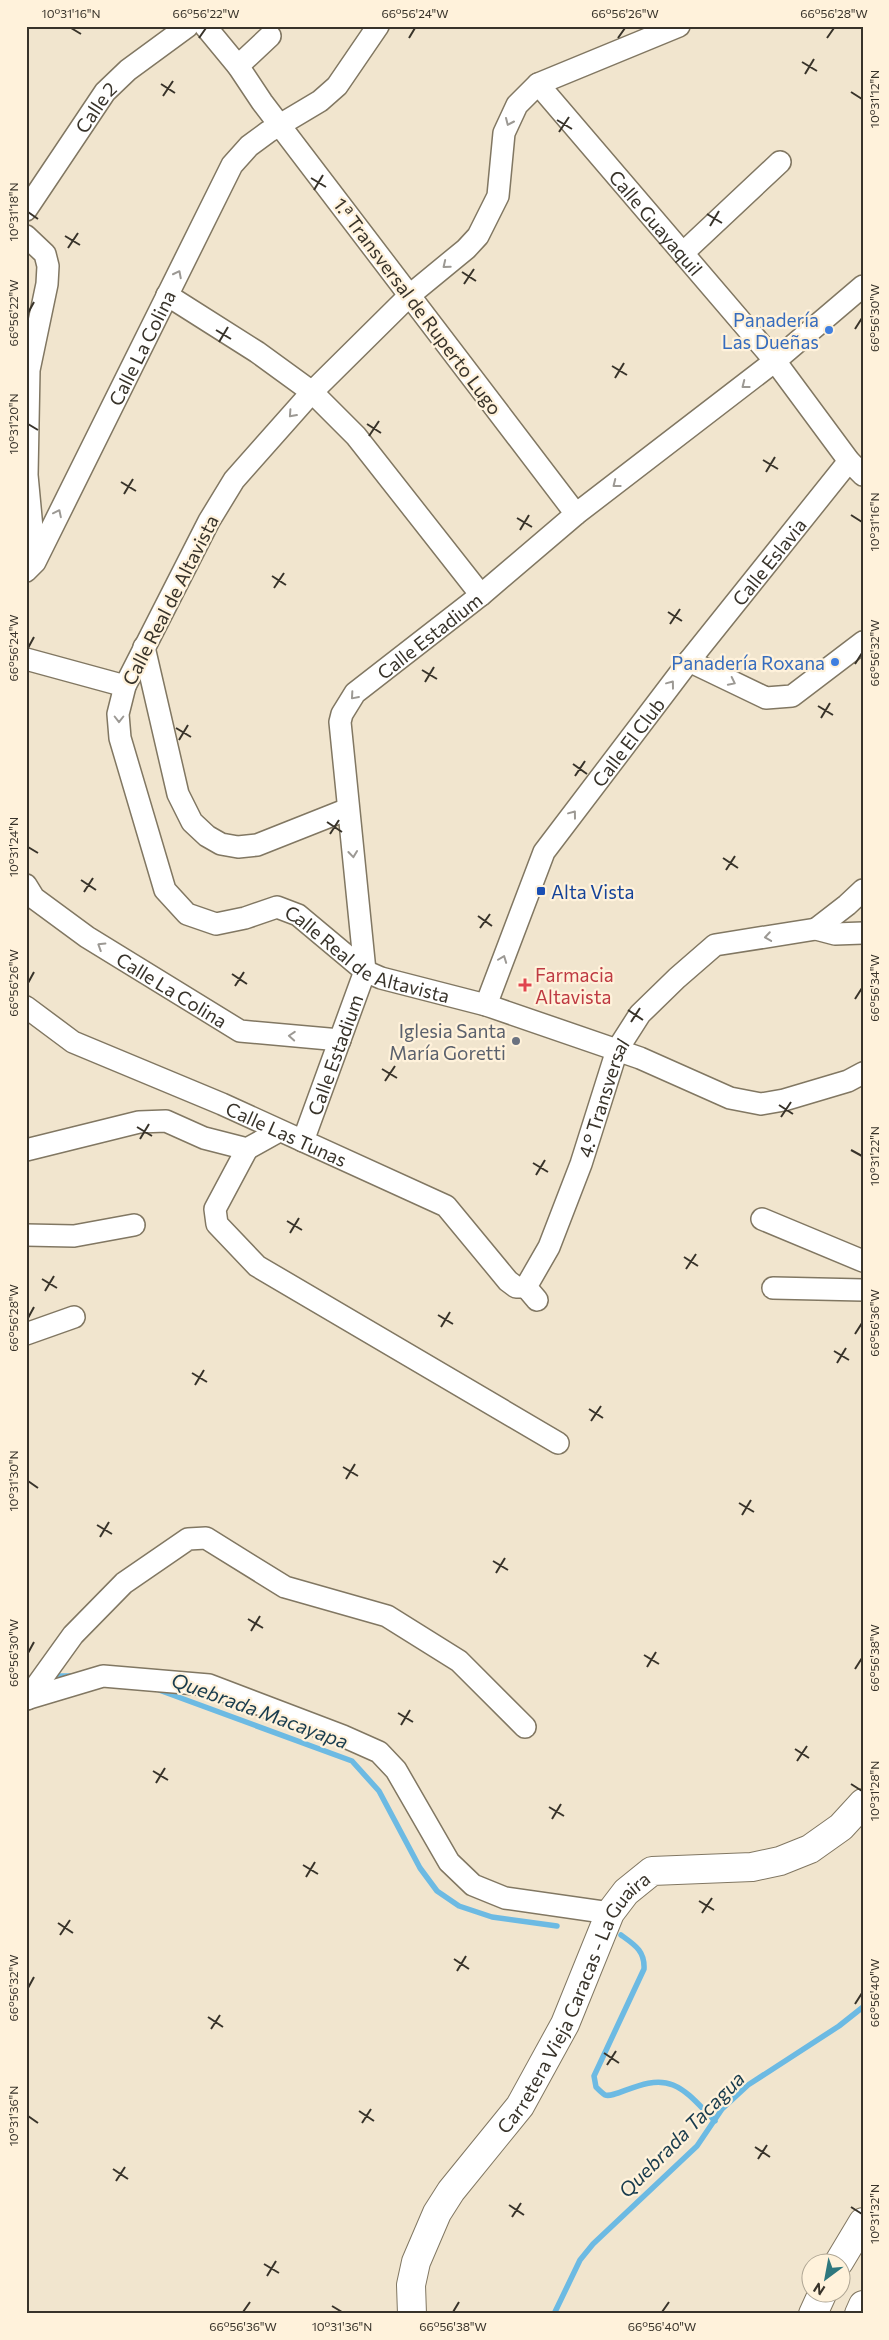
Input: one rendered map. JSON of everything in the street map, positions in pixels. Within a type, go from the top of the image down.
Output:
[{"type":"main road","name":"Carretera Vieja Caracas - La Guaira","points":[[412,2314],[411,2285],[416,2262],[438,2213],[451,2191],[520,2106],[530,2089],[565,2024],[610,1913],[626,1892],[652,1871],[752,1867],[780,1861],[810,1848],[841,1827],[863,1803]]},
{"type":"main road","points":[[845,2252],[863,2222]]},
{"type":"main road","points":[[813,2314],[818,2302]]},
{"type":"main road","points":[[858,2314],[863,2305]]},
{"type":"street","name":"Calle 2","points":[[26,210],[104,92],[128,70],[188,26]]},
{"type":"street","name":"1.ª Transversal de Ruperto Lugo","points":[[205,26],[238,66],[274,129],[410,295],[576,514]]},
{"type":"street","name":"Calle La Colina","points":[[30,566],[232,165],[249,146],[320,101],[337,86],[378,26]]},
{"type":"street","points":[[538,84],[679,26]]},
{"type":"street","points":[[238,66],[270,36]]},
{"type":"street","name":"Calle Guayaquil","points":[[538,84],[775,361],[856,468]]},
{"type":"street","name":"Calle Real de Altavista","points":[[538,84],[517,105],[504,133],[498,196],[478,236],[466,249],[410,295],[312,392],[234,480],[209,521],[124,686],[118,714],[120,738],[165,890],[187,914],[216,924],[245,918],[277,907],[298,915],[365,971],[381,978],[486,1005],[617,1050],[640,1058],[730,1098],[761,1104],[784,1100],[848,1081],[863,1073]]},
{"type":"street","points":[[683,253],[780,162]]},
{"type":"street","points":[[26,236],[45,254],[48,266],[47,284],[29,370],[27,475],[30,566]]},
{"type":"street","name":"Calle Estadium","points":[[303,1141],[365,971],[340,722],[346,706],[355,693],[481,595],[576,514],[775,361],[863,286]]},
{"type":"street","points":[[167,295],[257,352],[312,392],[356,436],[481,595]]},
{"type":"street","name":"Calle Eslavia","points":[[689,661],[856,468]]},
{"type":"street","points":[[689,661],[766,698],[792,696],[863,642]]},
{"type":"street","points":[[144,647],[178,794],[192,822],[207,836],[221,844],[238,847],[257,845],[348,809]]},
{"type":"street","points":[[26,659],[124,686]]},
{"type":"street","name":"Calle El Club","points":[[486,1005],[544,852],[689,661]]},
{"type":"street","name":"Calle La Colina","points":[[26,885],[34,898],[87,937],[240,1031],[340,1040]]},
{"type":"street","points":[[816,929],[863,890]]},
{"type":"street","name":"4.° Transversal","points":[[531,1294],[581,1164],[617,1050],[640,1014],[676,978],[715,945],[816,929],[835,934],[863,933]]},
{"type":"street","name":"Calle Las Tunas","points":[[26,1007],[73,1042],[222,1104],[446,1206],[508,1282],[531,1294]]},
{"type":"street","points":[[26,1150],[139,1122],[166,1121],[204,1138],[246,1149]]},
{"type":"street","points":[[279,1131],[246,1149],[215,1209],[217,1224],[256,1266],[558,1443]]},
{"type":"street","points":[[762,1219],[863,1261]]},
{"type":"street","points":[[26,1235],[74,1236],[134,1225]]},
{"type":"street","points":[[773,1288],[863,1290]]},
{"type":"street","points":[[26,1334],[74,1317]]},
{"type":"street","points":[[27,1699],[73,1635],[124,1583],[188,1539],[206,1538],[285,1587],[387,1616],[459,1661],[525,1727]]},
{"type":"street","points":[[27,1699],[103,1676],[210,1685],[343,1736],[379,1752],[396,1770],[449,1862],[473,1885],[505,1898],[610,1913]]},
{"type":"waterway","name":"Quebrada Macayapa","points":[[51,1676],[74,1676]]},
{"type":"waterway","name":"Quebrada Macayapa","points":[[159,1690],[352,1761],[379,1791],[420,1868],[437,1891],[459,1906],[492,1917],[557,1926]]},
{"type":"waterway","name":"Quebrada Macayapa","points":[[621,1935],[635,1945],[641,1953],[644,1969],[594,2076],[596,2087],[605,2095],[610,2095],[643,2084],[663,2082],[679,2088],[690,2096],[715,2121]]},
{"type":"waterway","name":"Quebrada Tacagua","points":[[554,2314],[580,2260],[593,2244],[697,2146],[722,2109],[748,2085],[839,2026],[863,2007]]},
{"type":"place","name":"Panadería Las Dueñas","points":[[829,330]]},
{"type":"place","name":"Panadería Roxana","points":[[835,662]]},
{"type":"place","name":"Alta Vista","points":[[541,891]]},
{"type":"place","name":"Farmacia Altavista","points":[[525,985]]},
{"type":"place","name":"Iglesia Santa María Goretti","points":[[516,1041]]}]
